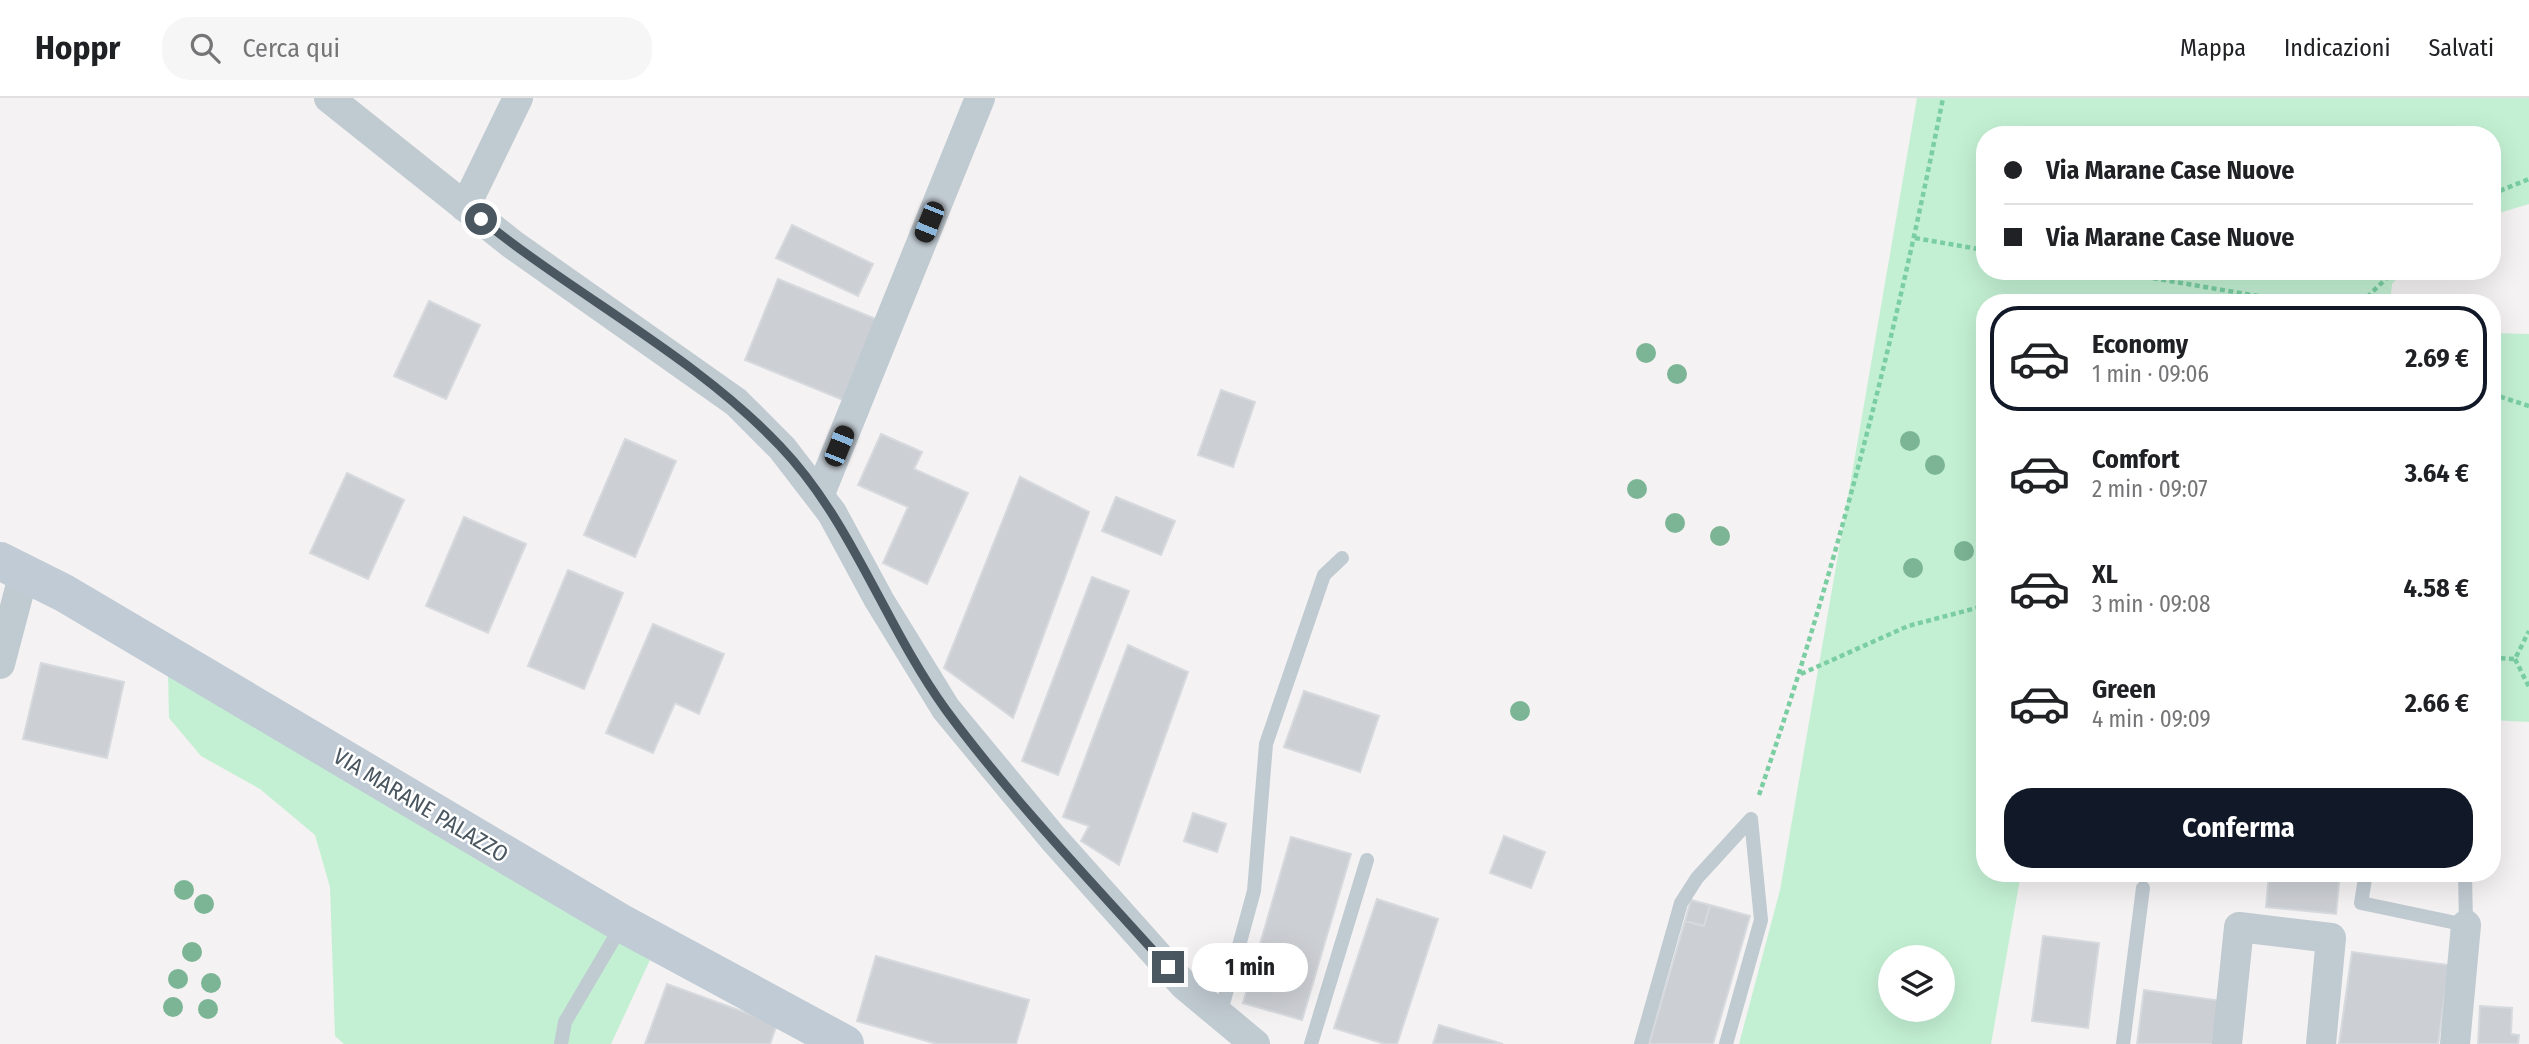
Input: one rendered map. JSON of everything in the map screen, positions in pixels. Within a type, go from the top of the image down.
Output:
[{"type":"main road","name":"VIA MARANE PALAZZO","points":[[12,567],[64,593],[623,924],[845,1044]]},
{"type":"street","points":[[329,98],[512,244],[736,402],[782,448],[819,496],[946,709],[1052,837],[1184,985],[1255,1044]]},
{"type":"street","points":[[466,207],[518,98]]},
{"type":"street","points":[[819,496],[980,98]]},
{"type":"street","points":[[0,664],[12,567]]},
{"type":"street","points":[[2455,1044],[2466,925]]},
{"type":"street","points":[[2227,1044],[2239,927],[2331,938],[2321,1044]]},
{"type":"lane","points":[[1220,1015],[1254,891],[1265,744],[1324,575],[1342,558]]},
{"type":"lane","points":[[1641,1044],[1681,903],[1697,878],[1751,819]]},
{"type":"lane","points":[[1726,1044],[1761,920],[1751,819]]},
{"type":"lane","points":[[1311,1044],[1367,860]]},
{"type":"lane","points":[[2364,882],[2361,903],[2466,925],[2465,882]]},
{"type":"lane","points":[[2123,1044],[2143,888]]},
{"type":"lane","points":[[561,1044],[565,1022],[623,924]]},
{"type":"path","points":[[1751,819],[1800,674],[1839,539],[1915,239],[1943,98]]},
{"type":"path","points":[[2501,190],[2529,179]]},
{"type":"path","points":[[1915,239],[1976,249]]},
{"type":"path","points":[[2163,280],[2246,294]]},
{"type":"path","points":[[2370,294],[2385,280]]},
{"type":"path","points":[[2501,397],[2529,406]]},
{"type":"path","points":[[1800,674],[1908,626],[1976,608]]},
{"type":"path","points":[[2515,660],[2529,631]]},
{"type":"path","points":[[2501,659],[2515,660]]},
{"type":"path","points":[[2515,660],[2529,687]]},
{"type":"green space","points":[[1917,98],[2529,98],[2529,204],[2501,212],[2501,126],[1976,126],[1976,280],[2396,280],[2392,284],[2391,294],[1976,294],[1976,882],[2019,882],[1991,1044],[1739,1044],[1780,890]]},
{"type":"green space","points":[[2501,333],[2529,334],[2529,722],[2501,720]]},
{"type":"green space","points":[[168,673],[650,960],[611,1044],[344,1044],[335,1036],[330,887],[315,835],[260,789],[201,756],[169,718]]},
{"type":"building","points":[[792,225],[873,264],[858,296],[776,258]]},
{"type":"building","points":[[778,279],[876,319],[843,400],[745,360]]},
{"type":"building","points":[[429,301],[480,325],[446,399],[394,376]]},
{"type":"building","points":[[1221,390],[1255,402],[1233,467],[1198,455]]},
{"type":"building","points":[[881,434],[922,452],[914,469],[968,493],[927,584],[883,563],[908,507],[858,485]]},
{"type":"building","points":[[625,439],[676,461],[635,557],[584,535]]},
{"type":"building","points":[[347,473],[404,500],[368,579],[310,553]]},
{"type":"building","points":[[1020,477],[1089,512],[1013,718],[944,668]]},
{"type":"building","points":[[1116,497],[1175,521],[1161,555],[1102,531]]},
{"type":"building","points":[[464,517],[526,544],[488,633],[426,606]]},
{"type":"building","points":[[568,570],[623,593],[584,689],[528,666]]},
{"type":"building","points":[[1092,577],[1129,591],[1058,775],[1022,761]]},
{"type":"building","points":[[653,624],[724,654],[699,714],[675,703],[653,753],[606,733]]},
{"type":"building","points":[[1128,645],[1188,672],[1119,865],[1081,841],[1089,826],[1063,817]]},
{"type":"building","points":[[41,663],[124,682],[107,758],[23,739]]},
{"type":"building","points":[[1304,691],[1379,716],[1360,772],[1284,747]]},
{"type":"building","points":[[1193,813],[1226,824],[1217,852],[1184,841]]},
{"type":"building","points":[[1504,836],[1545,852],[1531,888],[1490,873]]},
{"type":"building","points":[[1291,837],[1351,854],[1302,1020],[1243,1003]]},
{"type":"building","points":[[2268,882],[2339,882],[2336,914],[2266,907]]},
{"type":"building","points":[[1377,899],[1438,919],[1397,1044],[1385,1044],[1334,1028]]},
{"type":"building","points":[[1691,900],[1710,905],[1704,926],[1685,921]]},
{"type":"building","points":[[1710,905],[1750,916],[1713,1044],[1649,1044],[1685,921],[1704,926]]},
{"type":"building","points":[[2043,936],[2099,943],[2088,1028],[2032,1021]]},
{"type":"building","points":[[2352,952],[2449,965],[2438,1044],[2339,1044]]},
{"type":"building","points":[[876,956],[1029,1000],[1016,1044],[937,1044],[857,1021]]},
{"type":"building","points":[[667,984],[777,1024],[770,1044],[645,1044]]},
{"type":"building","points":[[2144,990],[2222,1001],[2216,1044],[2137,1044]]},
{"type":"building","points":[[2480,1006],[2512,1008],[2511,1034],[2519,1035],[2518,1044],[2478,1044]]},
{"type":"building","points":[[1439,1025],[1503,1044],[1433,1044]]},
{"type":"route","points":[[481,219],[512,244],[736,402],[782,448],[832,513],[878,600],[946,709],[1052,837],[1168,967]]}]
